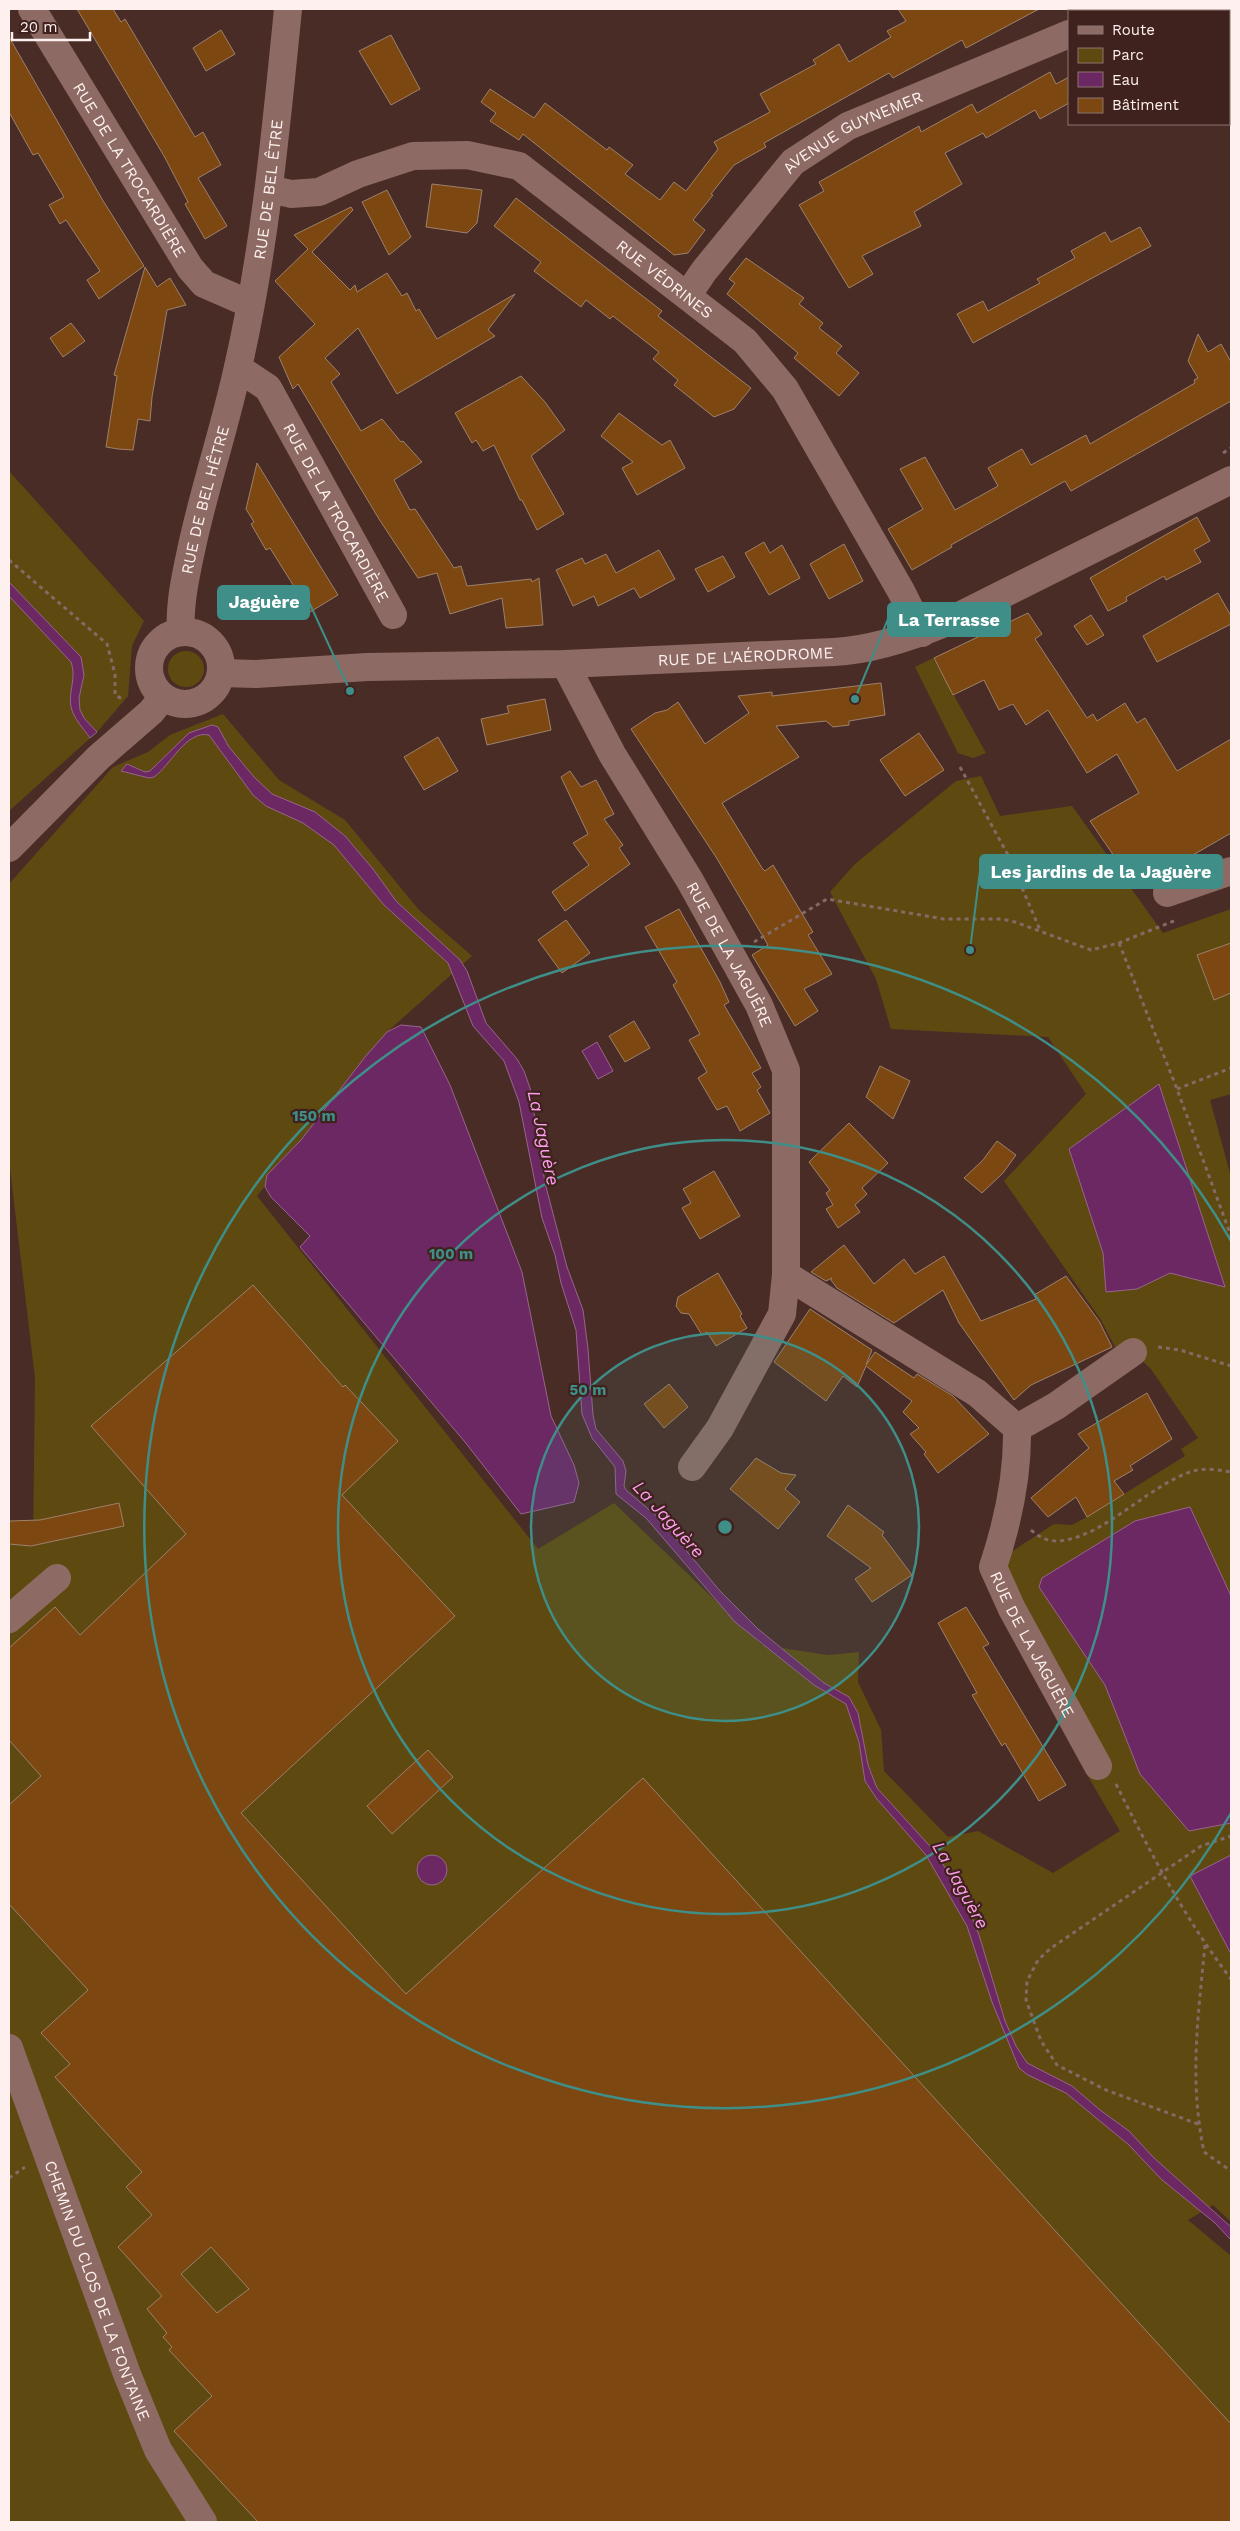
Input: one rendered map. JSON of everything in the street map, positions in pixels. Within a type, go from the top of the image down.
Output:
[{"type":"street","name":"RUE DE LA TROCARDIÈRE","points":[[32,9],[190,268],[204,284],[250,304]]},
{"type":"street","name":"RUE DE BEL ÊTRE","points":[[238,368],[270,189],[288,9]]},
{"type":"street","name":"AVENUE GUYNEMER","points":[[687,296],[704,271],[793,162],[848,126],[1068,34]]},
{"type":"street","name":"RUE VÉDRINES","points":[[270,189],[291,194],[319,192],[358,174],[413,156],[467,155],[519,166],[744,341],[785,388],[901,591],[922,632]]},
{"type":"street","name":"RUE DE LA TROCARDIÈRE","points":[[238,368],[268,388],[393,615]]},
{"type":"street","name":"RUE DE BEL HÊTRE","points":[[181,632],[185,578],[204,494],[238,368]]},
{"type":"street","name":"RUE DE L'AÉRODROME","points":[[221,673],[256,674],[368,667],[565,664],[845,652],[875,646],[922,632],[956,618],[1231,480]]},
{"type":"street","points":[[181,632],[197,634],[211,643],[221,662],[221,673],[212,692],[194,704],[183,704],[163,697],[155,688],[150,677],[151,658],[159,643],[169,636],[181,632]]},
{"type":"street","name":"RUE DE LA JAGUÈRE","points":[[565,664],[612,754],[689,879],[759,1005],[786,1070],[786,1274],[782,1314],[720,1428],[692,1467]]},
{"type":"street","points":[[9,848],[99,757],[151,712],[163,697]]},
{"type":"street","points":[[1167,893],[1231,871]]},
{"type":"street","points":[[786,1274],[977,1393],[1017,1428],[1056,1406],[1133,1352]]},
{"type":"street","name":"RUE DE LA JAGUÈRE","points":[[1017,1428],[1018,1458],[1008,1516],[993,1568],[1012,1608],[1098,1766]]},
{"type":"street","points":[[9,1619],[57,1578]]},
{"type":"street","name":"CHEMIN DU CLOS DE LA FONTAINE","points":[[9,2048],[134,2391],[158,2450],[203,2522]]},
{"type":"path","points":[[1214,458],[1231,448]]},
{"type":"path","points":[[9,560],[107,644],[115,674],[115,696],[128,702]]},
{"type":"path","points":[[960,767],[1009,857],[1041,930]]},
{"type":"path","points":[[732,956],[827,899],[944,919],[1002,919],[1041,930],[1090,950],[1119,943],[1186,917]]},
{"type":"path","points":[[1119,943],[1230,1226],[1231,1236]]},
{"type":"path","points":[[1177,1089],[1231,1068]]},
{"type":"path","points":[[1133,1352],[1157,1347],[1180,1350],[1231,1366]]},
{"type":"path","points":[[1008,1516],[1024,1524],[1040,1538],[1053,1541],[1067,1540],[1096,1528],[1167,1482],[1192,1471],[1213,1469],[1231,1472]]},
{"type":"path","points":[[1098,1766],[1108,1769],[1162,1872],[1205,1944],[1231,1979]]},
{"type":"path","points":[[1198,2124],[1106,2090],[1057,2065],[1041,2041],[1026,2000],[1027,1981],[1038,1960],[1050,1948],[1201,1846],[1231,1836]]},
{"type":"path","points":[[1205,1944],[1194,2054],[1198,2124],[1204,2152],[1231,2170]]},
{"type":"green space","points":[[9,471],[144,621],[132,646],[128,696],[97,732],[9,811]]},
{"type":"green space","points":[[186,651],[198,657],[204,669],[198,681],[186,687],[174,681],[168,669],[174,657]]},
{"type":"green space","points":[[933,658],[986,753],[973,758],[958,753],[915,667]]},
{"type":"green space","points":[[223,714],[279,780],[345,820],[419,910],[472,956],[387,1032],[257,1196],[538,1549],[614,1503],[762,1645],[828,1655],[859,1652],[858,1682],[881,1730],[884,1771],[948,1837],[978,1831],[1053,1873],[1120,1831],[1086,1773],[1098,1766],[1011,1588],[1005,1556],[1054,1524],[1072,1525],[1087,1517],[1185,1456],[1181,1449],[1198,1438],[1151,1369],[1127,1347],[1115,1347],[1101,1320],[1004,1181],[1086,1094],[1048,1037],[891,1029],[876,979],[830,892],[855,864],[956,781],[981,776],[1000,816],[1072,806],[1163,933],[1231,909],[1231,943],[1197,956],[1214,1000],[1231,993],[1231,1094],[1210,1100],[1231,1177],[1231,2222],[1213,2205],[1188,2220],[1231,2256],[1231,2522],[9,2522],[9,1544],[33,1546],[35,1378],[9,1160],[9,884],[113,767],[148,752],[170,735]]},
{"type":"water","points":[[9,582],[81,657],[84,675],[79,698],[80,710],[84,718],[97,732],[90,738],[76,719],[71,707],[73,668],[71,662],[9,596]]},
{"type":"water","points":[[212,725],[218,727],[229,747],[254,777],[272,794],[315,812],[345,836],[373,869],[396,901],[460,960],[467,971],[486,1023],[517,1059],[524,1071],[530,1088],[545,1183],[567,1267],[583,1310],[596,1429],[623,1461],[626,1471],[624,1486],[626,1490],[659,1518],[720,1591],[758,1629],[824,1683],[849,1697],[858,1713],[868,1765],[877,1788],[937,1854],[967,1905],[979,1935],[1005,2021],[1016,2046],[1027,2063],[1072,2086],[1129,2131],[1153,2157],[1231,2227],[1231,2240],[1215,2223],[1161,2179],[1129,2145],[1066,2093],[1028,2075],[1019,2068],[992,2002],[967,1926],[926,1855],[877,1799],[865,1781],[859,1742],[846,1704],[814,1685],[735,1622],[646,1518],[616,1494],[615,1467],[592,1438],[582,1414],[576,1330],[561,1283],[555,1255],[542,1218],[519,1102],[504,1061],[473,1026],[448,963],[384,905],[334,845],[303,823],[266,806],[253,795],[209,735],[201,735],[186,743],[154,777],[149,778],[121,771],[127,764],[145,772],[150,771],[189,733]]},
{"type":"water","points":[[401,1025],[421,1027],[450,1085],[522,1272],[551,1416],[574,1465],[579,1483],[574,1502],[521,1514],[465,1442],[300,1247],[310,1236],[271,1197],[265,1187],[267,1175],[301,1140],[365,1057],[387,1032]]},
{"type":"water","points":[[597,1042],[613,1071],[598,1079],[582,1051]]},
{"type":"water","points":[[1159,1084],[1225,1287],[1170,1273],[1137,1289],[1106,1292],[1103,1253],[1069,1149]]},
{"type":"water","points":[[1190,1507],[1231,1596],[1231,1823],[1189,1831],[1140,1774],[1105,1685],[1039,1587],[1042,1578],[1135,1521]]},
{"type":"water","points":[[432,1855],[443,1859],[447,1870],[443,1881],[432,1885],[421,1881],[417,1870],[421,1859]]},
{"type":"water","points":[[1231,1855],[1231,1954],[1190,1876]]},
{"type":"building","points":[[77,9],[113,9],[121,22],[125,19],[195,137],[203,132],[221,165],[198,178],[227,226],[205,239],[185,204],[188,202],[164,156]]},
{"type":"building","points":[[898,9],[1039,9],[966,48],[962,40],[893,78],[889,73],[764,143],[766,147],[734,165],[693,220],[705,230],[688,253],[674,255],[523,134],[519,140],[490,121],[496,113],[481,102],[490,89],[534,118],[545,103],[607,150],[609,147],[633,165],[625,174],[660,200],[674,182],[686,191],[718,149],[714,142],[770,112],[760,94],[816,64],[813,60],[839,44],[849,62],[891,37],[887,31],[906,21]]},
{"type":"building","points":[[221,30],[235,54],[206,71],[193,48]]},
{"type":"building","points":[[391,35],[420,89],[391,105],[359,51]]},
{"type":"building","points":[[9,37],[102,199],[144,266],[99,299],[87,280],[100,271],[66,220],[60,224],[49,205],[64,197],[38,153],[33,155],[9,112]]},
{"type":"building","points":[[1050,72],[1056,84],[1068,78],[1068,104],[1040,119],[1035,110],[986,138],[983,133],[945,153],[962,184],[914,212],[921,226],[862,256],[873,274],[849,288],[799,205],[824,191],[819,182],[919,126],[921,132],[972,104],[977,113]]},
{"type":"building","points":[[432,184],[482,190],[477,223],[467,233],[426,227]]},
{"type":"building","points":[[387,190],[411,237],[389,255],[362,202]]},
{"type":"building","points":[[516,198],[662,311],[658,316],[751,388],[734,409],[714,417],[674,385],[678,380],[653,359],[659,352],[613,316],[610,319],[586,300],[581,307],[534,271],[541,262],[494,226]]},
{"type":"building","points":[[351,207],[353,210],[312,252],[350,290],[355,285],[357,292],[387,273],[402,296],[407,293],[416,311],[419,309],[437,339],[515,294],[488,330],[495,336],[397,394],[358,328],[325,358],[340,374],[331,382],[361,431],[382,419],[401,442],[403,441],[422,462],[394,480],[410,510],[415,509],[454,568],[461,566],[467,586],[531,579],[532,582],[539,578],[543,625],[506,628],[502,598],[450,614],[437,573],[418,578],[379,519],[298,384],[293,389],[279,357],[315,324],[275,281],[308,249],[294,235]]},
{"type":"building","points":[[1140,227],[1151,246],[973,343],[957,314],[983,301],[988,311],[1040,283],[1037,279],[1075,258],[1071,251],[1105,232],[1111,242]]},
{"type":"building","points":[[746,258],[804,298],[799,304],[823,323],[819,328],[842,346],[836,353],[859,373],[839,396],[794,358],[798,353],[727,294],[735,283],[729,279]]},
{"type":"building","points":[[145,267],[157,287],[170,278],[186,305],[167,310],[152,397],[150,421],[138,419],[133,450],[106,447],[117,376],[114,375]]},
{"type":"building","points":[[71,323],[85,341],[63,357],[50,338]]},
{"type":"building","points":[[1198,334],[1208,352],[1221,344],[1231,362],[1231,401],[1071,491],[1065,481],[951,545],[952,547],[912,570],[888,529],[923,509],[900,469],[925,457],[955,510],[998,486],[988,468],[1022,449],[1031,465],[1086,435],[1090,444],[1195,383],[1194,380],[1198,378],[1188,361]]},
{"type":"building","points":[[521,376],[545,402],[565,430],[531,456],[564,514],[537,530],[522,500],[520,500],[494,445],[483,451],[476,440],[472,443],[455,413]]},
{"type":"building","points":[[619,413],[662,445],[670,440],[685,468],[637,495],[622,468],[633,462],[601,436]]},
{"type":"building","points":[[257,463],[338,595],[310,612],[270,548],[266,550],[251,524],[254,522],[246,509]]},
{"type":"building","points":[[1197,517],[1210,541],[1194,550],[1201,562],[1166,580],[1164,576],[1126,597],[1127,601],[1108,611],[1090,578]]},
{"type":"building","points":[[764,542],[770,553],[782,545],[800,578],[769,595],[745,553]]},
{"type":"building","points":[[844,544],[863,581],[829,599],[810,564]]},
{"type":"building","points":[[659,550],[675,579],[640,598],[634,588],[598,606],[594,596],[573,606],[556,570],[582,558],[585,564],[606,554],[616,573]]},
{"type":"building","points":[[723,556],[735,577],[708,592],[695,569]]},
{"type":"building","points":[[1218,593],[1231,616],[1231,624],[1157,662],[1143,636]]},
{"type":"building","points":[[1028,613],[1042,634],[1035,639],[1087,718],[1093,714],[1097,721],[1125,703],[1137,723],[1145,718],[1177,771],[1231,739],[1231,833],[1136,888],[1090,821],[1139,793],[1117,754],[1087,773],[1048,710],[1026,725],[1013,704],[999,710],[984,680],[953,695],[934,658]]},
{"type":"building","points":[[1091,615],[1104,635],[1087,645],[1074,626]]},
{"type":"building","points":[[881,683],[885,715],[849,721],[849,725],[833,727],[826,721],[776,726],[799,757],[722,803],[762,868],[765,871],[773,865],[813,932],[808,935],[832,974],[804,989],[818,1011],[795,1026],[752,955],[768,945],[716,857],[631,729],[655,713],[667,710],[678,702],[705,744],[749,713],[738,696],[772,692],[772,696]]},
{"type":"building","points":[[545,699],[551,730],[487,745],[481,719],[509,713],[507,706]]},
{"type":"building","points":[[919,733],[944,770],[905,796],[880,760]]},
{"type":"building","points":[[438,737],[458,771],[424,790],[404,757]]},
{"type":"building","points":[[570,771],[581,787],[596,780],[614,814],[604,819],[623,845],[619,848],[630,864],[565,911],[552,892],[589,865],[573,843],[588,834],[561,777]]},
{"type":"building","points":[[679,909],[720,982],[729,1002],[724,1005],[761,1068],[752,1073],[761,1087],[757,1090],[770,1113],[740,1131],[727,1106],[717,1110],[698,1078],[707,1072],[689,1040],[700,1034],[673,985],[677,982],[645,927]]},
{"type":"building","points":[[566,920],[590,953],[562,973],[538,940]]},
{"type":"building","points":[[1231,943],[1231,993],[1214,1000],[1197,955]]},
{"type":"building","points":[[634,1021],[650,1048],[625,1062],[609,1036]]},
{"type":"building","points":[[880,1066],[910,1081],[893,1119],[866,1097]]},
{"type":"building","points":[[849,1123],[888,1163],[862,1188],[867,1194],[855,1205],[860,1212],[838,1228],[826,1209],[833,1205],[826,1193],[830,1190],[809,1162]]},
{"type":"building","points":[[997,1141],[1016,1155],[1003,1173],[982,1193],[964,1178],[983,1160]]},
{"type":"building","points":[[714,1171],[740,1216],[700,1239],[682,1208],[691,1203],[683,1189]]},
{"type":"building","points":[[844,1245],[874,1284],[904,1259],[915,1274],[944,1256],[981,1321],[1036,1299],[1034,1295],[1066,1276],[1099,1321],[1112,1347],[1031,1385],[1014,1400],[959,1323],[943,1290],[894,1323],[837,1288],[831,1280],[832,1278],[826,1281],[811,1272]]},
{"type":"building","points":[[718,1273],[742,1314],[740,1316],[747,1328],[716,1346],[707,1332],[702,1335],[689,1314],[681,1313],[676,1306],[678,1297]]},
{"type":"building","points":[[253,1285],[343,1387],[345,1385],[398,1441],[342,1495],[455,1616],[241,1813],[406,1994],[643,1778],[1231,2424],[1231,2522],[258,2522],[174,2431],[212,2396],[169,2350],[172,2347],[163,2337],[167,2333],[147,2309],[162,2296],[118,2247],[152,2215],[126,2187],[142,2172],[55,2077],[70,2064],[41,2033],[88,1990],[9,1904],[9,1805],[41,1776],[9,1740],[9,1648],[55,1607],[80,1635],[186,1534],[91,1426]],"holes":[[[211,2247],[249,2289],[217,2313],[181,2274]]]},
{"type":"building","points":[[810,1309],[872,1350],[866,1365],[875,1352],[914,1378],[917,1374],[953,1396],[989,1434],[938,1473],[924,1454],[926,1452],[910,1434],[919,1428],[903,1412],[912,1401],[866,1366],[857,1387],[843,1376],[826,1401],[774,1362]]},
{"type":"building","points":[[669,1384],[688,1407],[664,1428],[644,1404]]},
{"type":"building","points":[[1147,1393],[1172,1439],[1130,1466],[1133,1470],[1114,1481],[1124,1494],[1087,1517],[1076,1497],[1048,1517],[1031,1498],[1089,1448],[1078,1434]]},
{"type":"building","points":[[756,1458],[781,1473],[796,1475],[785,1489],[800,1502],[778,1529],[730,1489]]},
{"type":"building","points":[[119,1503],[124,1526],[31,1546],[9,1544],[9,1521],[40,1520]]},
{"type":"building","points":[[848,1505],[884,1532],[882,1535],[912,1575],[872,1602],[855,1579],[871,1568],[827,1536]]},
{"type":"building","points":[[966,1607],[989,1644],[983,1647],[1066,1785],[1039,1801],[1005,1743],[1002,1746],[972,1695],[977,1693],[938,1623]]},
{"type":"building","points":[[428,1750],[453,1777],[392,1834],[367,1806]]},
{"type":"place","name":"Jaguère","points":[[350,691]]},
{"type":"place","name":"La Terrasse","points":[[855,699]]},
{"type":"place","name":"Les jardins de la Jaguère","points":[[970,950]]},
{"type":"water label","name":"La Jaguère","points":[[544,1138]]},
{"type":"water label","name":"La Jaguère","points":[[669,1519]]},
{"type":"water label","name":"La Jaguère","points":[[961,1885]]}]
